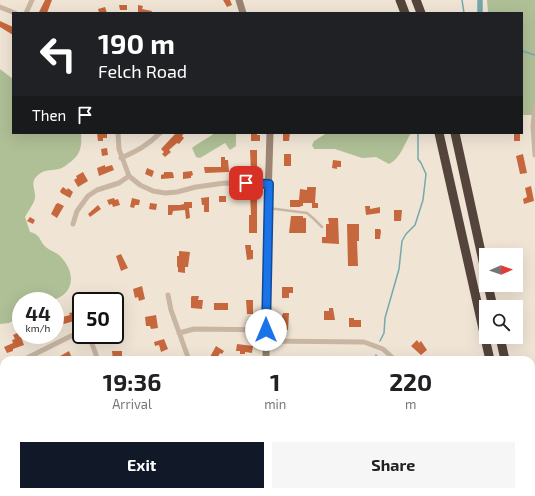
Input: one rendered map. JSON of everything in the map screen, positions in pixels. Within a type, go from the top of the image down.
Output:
[{"type":"highway","points":[[400,0],[405,12]]},
{"type":"highway","points":[[416,0],[420,12]]},
{"type":"highway","points":[[439,134],[489,356]]},
{"type":"highway","points":[[454,134],[480,248]]},
{"type":"highway","points":[[502,344],[504,356]]},
{"type":"main road","points":[[239,0],[243,12]]},
{"type":"main road","points":[[266,356],[270,134]]},
{"type":"street","points":[[26,12],[32,0]]},
{"type":"street","points":[[0,7],[12,12]]},
{"type":"street","points":[[535,107],[533,126],[535,154]]},
{"type":"street","points":[[118,134],[121,158],[129,176],[140,185],[152,191],[165,193],[218,184],[269,184]]},
{"type":"street","points":[[121,158],[140,150],[159,134]]},
{"type":"street","points":[[73,224],[77,211],[88,196],[97,190],[119,183],[129,176]]},
{"type":"street","points":[[168,295],[169,306],[188,356]]},
{"type":"street","points":[[179,333],[194,329],[266,330]]},
{"type":"street","points":[[31,356],[72,336]]},
{"type":"street","points":[[266,341],[364,342],[383,349],[391,356]]},
{"type":"street","points":[[92,344],[97,356]]},
{"type":"lane","points":[[268,208],[307,213],[322,227]]},
{"type":"green space","points":[[487,0],[535,0],[535,115],[523,115],[523,12],[488,12]]},
{"type":"green space","points":[[0,69],[12,78],[12,134],[81,134],[80,150],[73,160],[62,168],[44,171],[36,177],[33,182],[35,195],[34,200],[25,217],[30,232],[37,235],[44,246],[58,255],[65,263],[71,276],[71,283],[64,294],[64,292],[12,292],[12,321],[0,324]]},
{"type":"green space","points":[[236,134],[236,146],[230,150],[225,143],[200,158],[196,157],[192,148],[212,135]]},
{"type":"green space","points":[[325,134],[410,134],[397,158],[389,164],[376,157],[362,158],[335,149],[314,149],[312,145],[314,141]]},
{"type":"building","points":[[45,0],[52,0],[47,12],[39,12]]},
{"type":"building","points":[[223,0],[230,0],[232,5],[227,7]]},
{"type":"building","points":[[119,5],[127,5],[127,10],[120,10]]},
{"type":"building","points":[[138,5],[143,6],[142,9],[152,11],[152,12],[138,12]]},
{"type":"building","points":[[105,7],[107,12],[99,12],[98,9]]},
{"type":"building","points":[[0,21],[12,27],[12,34],[0,27]]},
{"type":"building","points":[[97,134],[107,134],[107,138],[103,138],[103,141],[98,141]]},
{"type":"building","points":[[175,134],[183,134],[182,136],[184,138],[179,144],[177,143],[169,150],[171,152],[165,157],[162,154],[164,152],[161,149]]},
{"type":"building","points":[[251,134],[260,135],[260,141],[251,141]]},
{"type":"building","points":[[283,134],[290,134],[289,141],[283,141]]},
{"type":"building","points":[[514,134],[520,134],[520,141],[514,141]]},
{"type":"building","points":[[107,148],[108,155],[102,156],[101,149]]},
{"type":"building","points":[[250,150],[257,150],[257,173],[251,173]]},
{"type":"building","points":[[284,154],[291,154],[291,166],[284,166]]},
{"type":"building","points":[[523,154],[527,173],[520,174],[516,156]]},
{"type":"building","points":[[221,157],[225,157],[225,160],[228,160],[229,172],[205,173],[204,167],[221,167]]},
{"type":"building","points":[[333,160],[341,161],[341,167],[337,167],[337,169],[332,168]]},
{"type":"building","points":[[105,165],[105,167],[112,165],[114,170],[99,176],[97,168]]},
{"type":"building","points":[[147,168],[154,171],[152,177],[145,174]]},
{"type":"building","points":[[192,171],[193,175],[191,178],[183,179],[183,172]]},
{"type":"building","points":[[83,172],[88,181],[78,187],[74,180],[77,178],[76,176]]},
{"type":"building","points":[[164,172],[172,172],[174,178],[161,179],[161,175],[164,174]]},
{"type":"building","points":[[531,186],[534,201],[524,204],[523,199],[527,197],[525,188]]},
{"type":"building","points":[[63,187],[67,190],[68,188],[73,192],[70,198],[61,193],[60,191]]},
{"type":"building","points":[[307,187],[316,187],[315,203],[318,203],[318,208],[312,208],[312,203],[303,203],[303,206],[300,207],[290,207],[290,200],[299,200],[300,189],[307,190]]},
{"type":"building","points":[[250,194],[257,195],[257,233],[249,233],[249,215],[251,215]]},
{"type":"building","points":[[219,196],[226,196],[226,202],[219,202]]},
{"type":"building","points":[[209,197],[209,212],[204,212],[204,205],[202,205],[201,198]]},
{"type":"building","points":[[114,198],[115,200],[118,199],[120,205],[113,207],[112,204],[109,205],[107,200]]},
{"type":"building","points":[[132,198],[140,200],[139,205],[135,205],[134,208],[130,207]]},
{"type":"building","points":[[184,202],[192,202],[192,208],[189,208],[190,218],[186,219],[185,210],[173,211],[172,215],[168,215],[168,205],[180,205],[184,204]]},
{"type":"building","points":[[58,203],[64,206],[57,218],[51,214]]},
{"type":"building","points":[[150,203],[157,204],[156,210],[149,209]]},
{"type":"building","points":[[98,205],[101,209],[90,217],[88,214]]},
{"type":"building","points":[[365,206],[370,206],[370,209],[380,207],[380,213],[366,215]]},
{"type":"building","points":[[394,210],[402,210],[401,221],[394,221]]},
{"type":"building","points":[[291,216],[303,216],[303,218],[306,218],[306,233],[289,233]]},
{"type":"building","points":[[30,217],[35,220],[33,224],[27,221]]},
{"type":"building","points":[[328,218],[338,218],[339,244],[322,243],[322,237],[326,237],[326,224],[329,224]]},
{"type":"building","points":[[347,224],[359,224],[359,241],[357,241],[358,266],[348,266]]},
{"type":"building","points":[[375,229],[380,229],[381,231],[380,239],[375,239]]},
{"type":"building","points":[[245,245],[251,245],[251,250],[253,250],[253,259],[247,260]]},
{"type":"building","points":[[179,251],[190,252],[188,267],[185,267],[185,273],[178,272],[177,256],[179,256]]},
{"type":"building","points":[[121,254],[128,268],[121,271],[116,256]]},
{"type":"building","points":[[142,286],[145,299],[139,301],[138,297],[135,298],[133,289]]},
{"type":"building","points":[[282,287],[293,287],[293,293],[289,293],[289,298],[282,298]]},
{"type":"building","points":[[192,296],[199,296],[198,300],[203,300],[202,309],[191,308]]},
{"type":"building","points":[[246,300],[253,300],[253,314],[247,314]]},
{"type":"building","points":[[214,303],[228,303],[228,310],[214,310]]},
{"type":"building","points":[[329,308],[333,308],[335,320],[324,320],[324,311],[329,311]]},
{"type":"building","points":[[72,312],[72,322],[64,324],[64,317],[70,315],[69,313]]},
{"type":"building","points":[[283,313],[289,313],[288,330],[282,330],[281,319]]},
{"type":"building","points":[[156,315],[158,328],[151,329],[150,326],[146,326],[145,317]]},
{"type":"building","points":[[349,318],[361,320],[361,327],[349,327]]},
{"type":"building","points":[[164,339],[168,349],[161,352],[159,345],[155,346],[154,342]]},
{"type":"building","points":[[417,340],[419,343],[421,341],[427,350],[421,355],[411,346]]},
{"type":"building","points":[[12,343],[24,345],[7,353],[4,347]]},
{"type":"building","points":[[237,344],[253,346],[252,353],[245,352],[245,354],[240,354],[240,351],[236,351]]},
{"type":"building","points":[[216,346],[224,351],[218,356],[211,356]]},
{"type":"building","points":[[69,351],[71,356],[60,356]]},
{"type":"building","points":[[112,351],[122,351],[122,356],[113,356]]},
{"type":"waterway","points":[[462,0],[464,12]]},
{"type":"waterway","points":[[480,0],[480,12]]},
{"type":"waterway","points":[[523,51],[535,55]]},
{"type":"waterway","points":[[380,341],[384,333],[385,318],[399,269],[402,241],[406,234],[415,225],[423,200],[426,174],[418,159],[418,134]]},
{"type":"route","points":[[246,183],[269,184],[266,330]]}]
